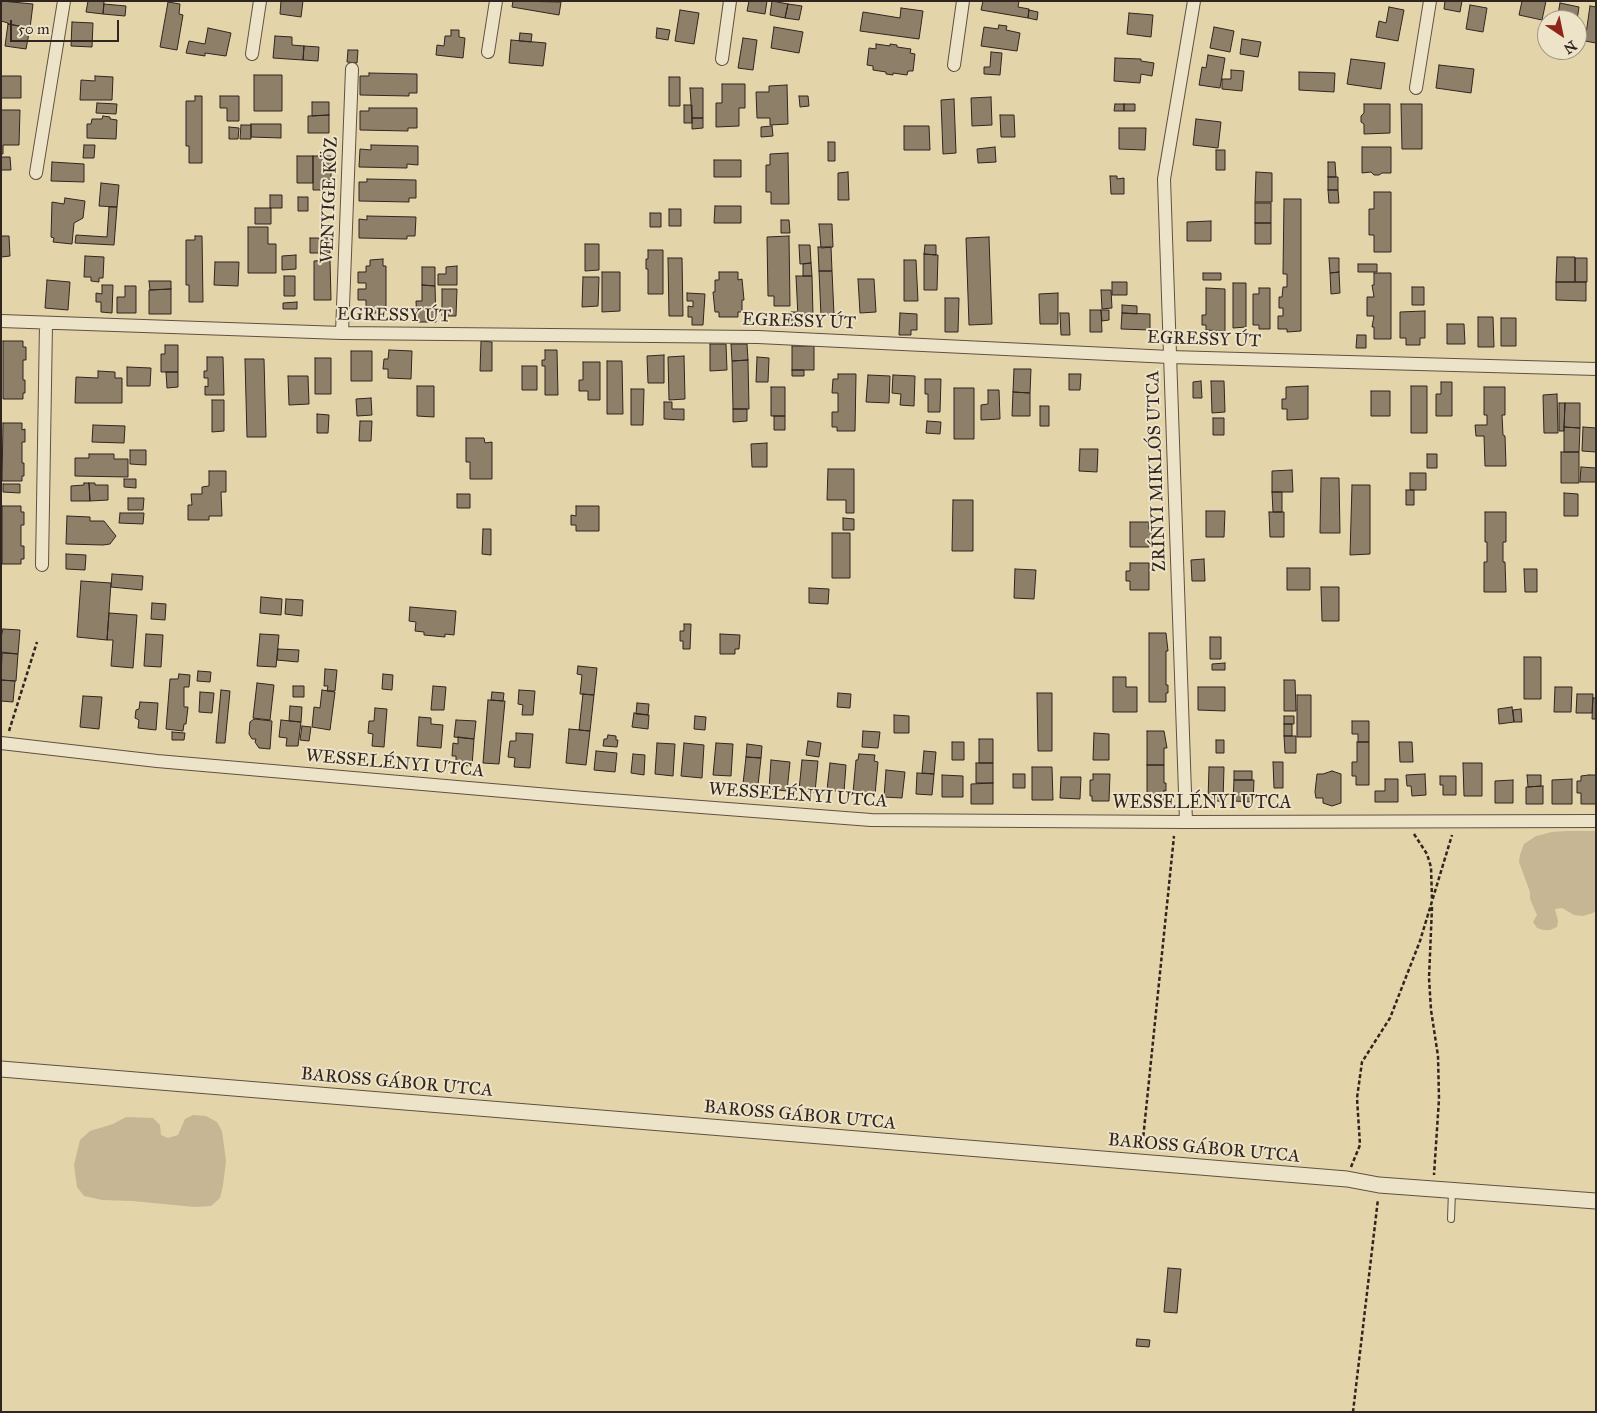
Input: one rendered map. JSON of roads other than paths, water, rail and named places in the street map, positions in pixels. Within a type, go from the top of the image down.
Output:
[{"type":"street","points":[[36,173],[64,1]]},
{"type":"street","points":[[252,54],[260,1]]},
{"type":"street","points":[[488,52],[496,1]]},
{"type":"street","points":[[722,59],[730,1]]},
{"type":"street","points":[[954,65],[963,1]]},
{"type":"street","name":"ZRÍNYI MIKLÓS UTCA","points":[[1181,822],[1164,179],[1194,1]]},
{"type":"street","points":[[1416,88],[1430,1]]},
{"type":"street","name":"VENYIGE KÖZ","points":[[342,333],[352,69]]},
{"type":"street","name":"EGRESSY ÚT","points":[[1,321],[342,333],[758,338],[1170,357],[1596,369]]},
{"type":"street","points":[[42,565],[46,324]]},
{"type":"street","name":"WESSELÉNYI UTCA","points":[[4,741],[157,761],[584,798],[872,820],[1181,822],[1596,821]]},
{"type":"street","name":"BAROSS GÁBOR UTCA","points":[[1,1069],[1347,1179],[1379,1185],[1596,1201]]},
{"type":"lane","points":[[1451,1219],[1452,1190]]}]
